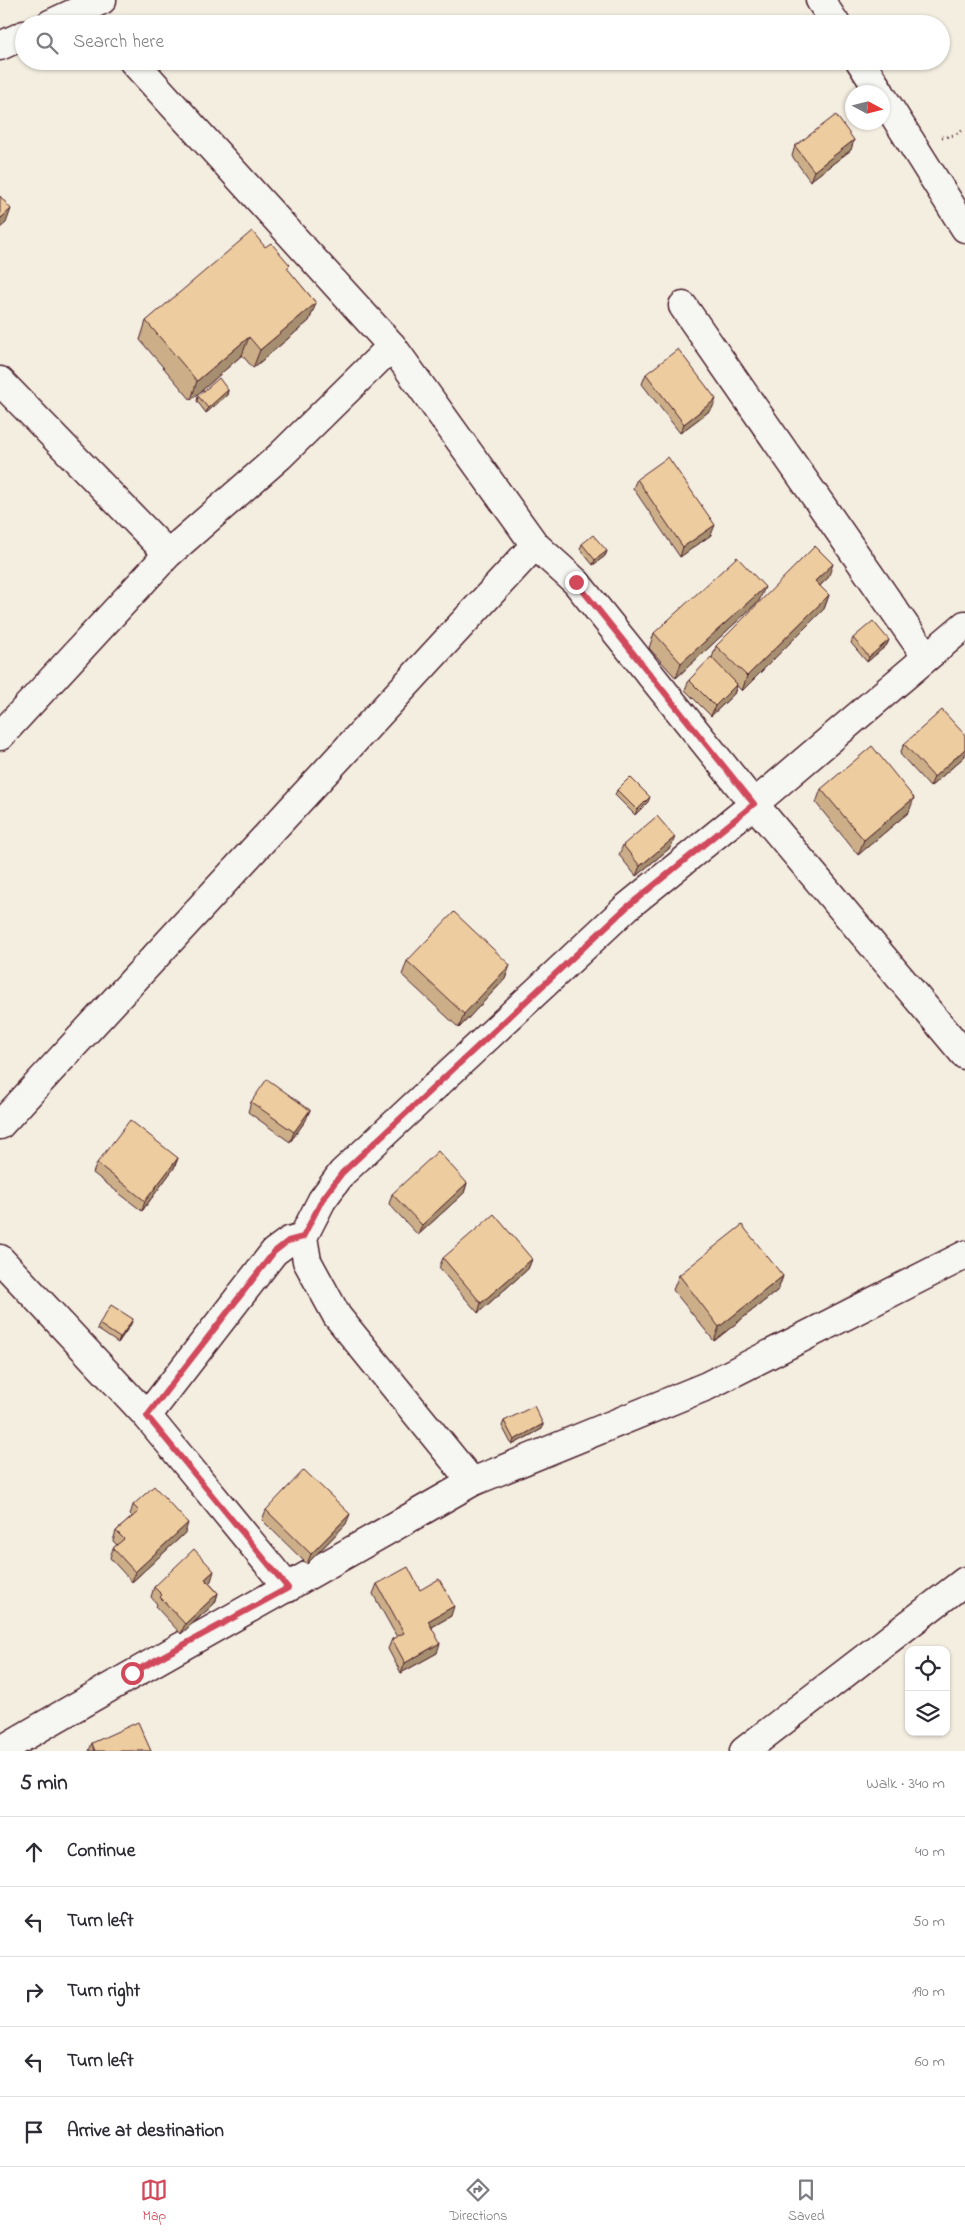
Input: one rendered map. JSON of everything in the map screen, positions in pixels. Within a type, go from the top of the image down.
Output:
[{"type":"street","points":[[820,0],[830,15]]},
{"type":"street","points":[[81,15],[95,11]]},
{"type":"street","points":[[0,46],[15,39]]},
{"type":"street","points":[[141,70],[392,346],[535,545],[576,582],[754,804],[965,1055]]},
{"type":"street","points":[[866,70],[875,85]]},
{"type":"street","points":[[890,109],[965,228]]},
{"type":"street","points":[[683,306],[926,656]]},
{"type":"street","points":[[0,736],[168,554],[280,456],[392,346]]},
{"type":"street","points":[[0,381],[168,554]]},
{"type":"street","points":[[0,1124],[535,545]]},
{"type":"street","points":[[472,1482],[337,1316],[307,1261],[303,1237],[322,1200],[342,1173],[627,907],[754,804],[926,656],[965,625]]},
{"type":"street","points":[[147,1416],[274,1252],[288,1241],[303,1237]]},
{"type":"street","points":[[0,1751],[132,1673],[288,1588],[472,1482],[706,1386],[965,1255]]},
{"type":"street","points":[[0,1259],[147,1416],[288,1588]]},
{"type":"street","points":[[744,1751],[965,1580]]},
{"type":"building","points":[[836,115],[854,140],[814,171],[795,146]]},
{"type":"building","points":[[0,196],[11,209],[0,219]]},
{"type":"building","points":[[252,231],[265,247],[271,243],[290,265],[287,268],[316,303],[260,350],[249,337],[197,381],[146,321]]},
{"type":"building","points":[[678,349],[716,399],[684,424],[646,374]]},
{"type":"building","points":[[219,378],[228,390],[208,408],[198,396]]},
{"type":"building","points":[[668,457],[715,525],[683,547],[637,479]]},
{"type":"building","points":[[593,535],[607,551],[595,560],[582,544]]},
{"type":"building","points":[[815,546],[833,564],[815,581],[829,595],[747,676],[716,646]]},
{"type":"building","points":[[737,557],[765,587],[681,663],[654,633]]},
{"type":"building","points":[[873,621],[889,640],[869,657],[853,638]]},
{"type":"building","points":[[711,657],[737,684],[715,706],[689,680]]},
{"type":"building","points":[[942,710],[965,735],[965,749],[934,777],[904,744]]},
{"type":"building","points":[[872,746],[914,798],[864,840],[821,789]]},
{"type":"building","points":[[630,777],[650,797],[637,810],[617,790]]},
{"type":"building","points":[[657,816],[675,837],[640,866],[623,845]]},
{"type":"building","points":[[454,912],[510,965],[464,1014],[407,961]]},
{"type":"building","points":[[267,1079],[310,1110],[294,1132],[251,1102]]},
{"type":"building","points":[[130,1120],[178,1158],[145,1201],[97,1163]]},
{"type":"building","points":[[438,1151],[467,1183],[422,1225],[392,1194]]},
{"type":"building","points":[[494,1214],[532,1259],[481,1303],[443,1258]]},
{"type":"building","points":[[742,1225],[783,1276],[719,1327],[679,1275]]},
{"type":"building","points":[[111,1305],[133,1319],[120,1338],[99,1324]]},
{"type":"building","points":[[534,1406],[543,1424],[514,1440],[504,1421]]},
{"type":"building","points":[[304,1470],[350,1514],[311,1554],[266,1510]]},
{"type":"building","points":[[154,1486],[188,1523],[135,1572],[113,1548],[124,1539],[116,1531],[139,1511],[133,1505]]},
{"type":"building","points":[[194,1549],[214,1571],[205,1579],[218,1593],[185,1624],[160,1597],[162,1595],[154,1587]]},
{"type":"building","points":[[408,1567],[420,1590],[439,1579],[454,1606],[428,1621],[440,1643],[405,1663],[392,1639],[404,1633],[377,1584]]},
{"type":"building","points":[[138,1722],[151,1751],[95,1751],[92,1743]]},
{"type":"route","points":[[132,1673],[288,1588],[227,1516],[147,1416],[274,1252],[288,1241],[303,1237],[322,1200],[342,1173],[627,907],[754,804],[576,582]]}]
